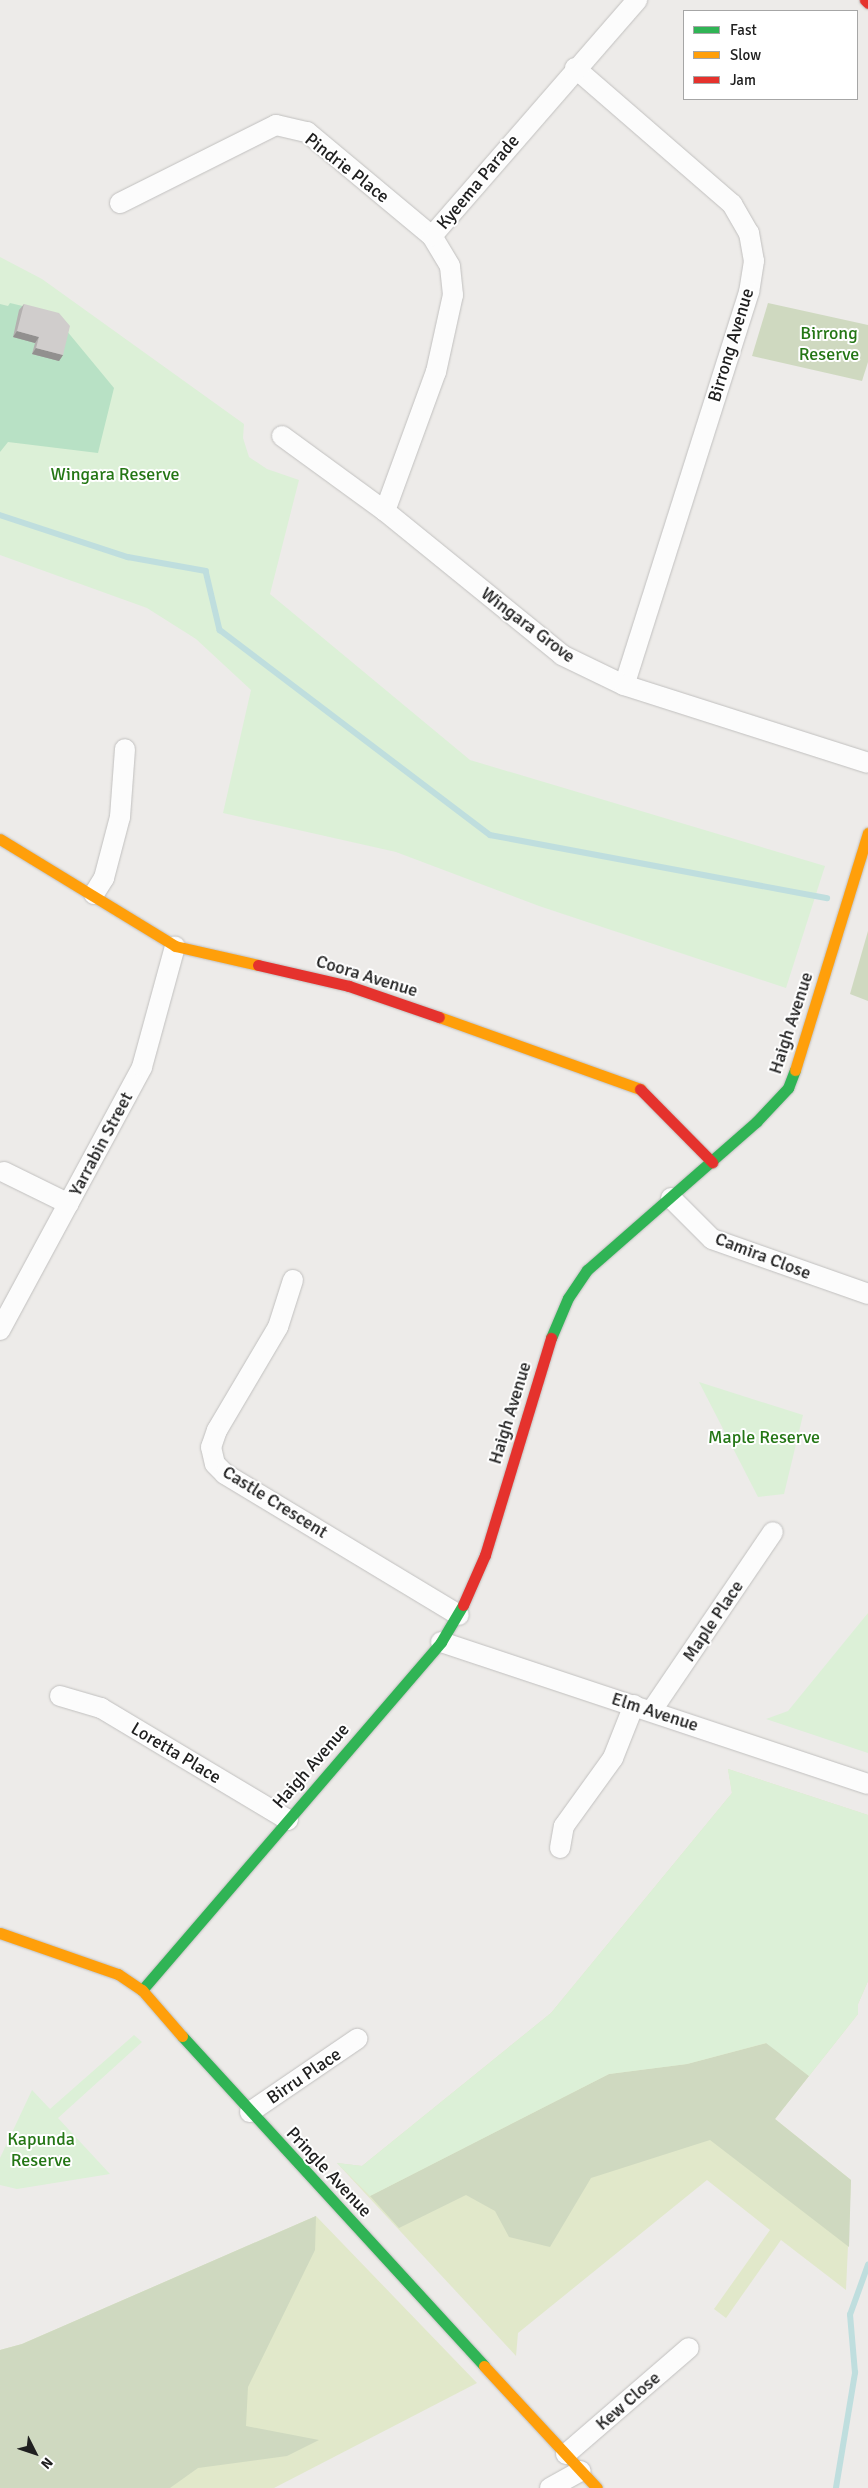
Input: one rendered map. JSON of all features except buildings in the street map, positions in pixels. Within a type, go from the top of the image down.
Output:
[{"type":"street","name":"Kyeema Parade","points":[[385,511],[436,372],[453,295],[450,266],[432,236],[576,68],[638,0]]},
{"type":"street","points":[[865,0],[868,3]]},
{"type":"street","name":"Birrong Avenue","points":[[576,68],[732,204],[750,233],[754,261],[749,292],[624,685]]},
{"type":"street","name":"Pindrie Place","points":[[120,203],[276,125],[306,132],[432,236]]},
{"type":"street","name":"Wingara Grove","points":[[282,436],[385,511],[562,655],[624,685],[868,762]]},
{"type":"street","points":[[94,894],[104,878],[120,816],[125,748]]},
{"type":"street","name":"Haigh Avenue","points":[[142,1990],[441,1642],[458,1615],[485,1555],[551,1339],[568,1298],[587,1270],[712,1162],[779,1101],[788,1088],[806,1040],[868,833]]},
{"type":"street","name":"Coora Avenue","points":[[0,840],[94,894],[175,946],[349,986],[633,1085],[649,1095],[712,1162]]},
{"type":"street","name":"Yarrabin Street","points":[[0,1330],[142,1067],[175,946]]},
{"type":"street","points":[[4,1172],[69,1204]]},
{"type":"street","name":"Camira Close","points":[[671,1198],[712,1239],[868,1294]]},
{"type":"street","name":"Castle Crescent","points":[[293,1280],[278,1327],[217,1430],[211,1447],[215,1464],[225,1474],[458,1615]]},
{"type":"street","name":"Maple Place","points":[[560,1848],[564,1826],[613,1758],[643,1708],[773,1532]]},
{"type":"street","name":"Elm Avenue","points":[[441,1642],[868,1784]]},
{"type":"street","name":"Loretta Place","points":[[60,1696],[101,1708],[288,1820]]},
{"type":"street","name":"Pringle Avenue","points":[[0,1933],[118,1974],[142,1990],[250,2112],[597,2488]]},
{"type":"street","name":"Birru Place","points":[[250,2112],[358,2040]]},
{"type":"street","name":"Kew Close","points":[[566,2454],[689,2348]]},
{"type":"street","points":[[550,2488],[581,2471]]},
{"type":"green space","name":"Wingara Reserve","points":[[0,257],[42,279],[244,424],[243,438],[249,457],[267,469],[299,480],[270,594],[470,760],[825,866],[786,988],[539,906],[396,852],[223,813],[251,690],[196,639],[147,608],[0,555]]},
{"type":"green space","points":[[10,303],[52,313],[114,388],[98,453],[8,442],[0,452],[0,304],[8,306]]},
{"type":"green space","name":"Birrong Reserve","points":[[768,303],[868,325],[868,362],[862,381],[752,356]]},
{"type":"green space","points":[[868,931],[868,1001],[850,994]]},
{"type":"green space","name":"Maple Reserve","points":[[699,1382],[803,1415],[784,1494],[758,1497]]},
{"type":"green space","points":[[868,1613],[868,1753],[766,1719],[788,1711]]},
{"type":"green space","points":[[728,1769],[868,1815],[868,1981],[858,2004],[858,2014],[775,2119],[851,2180],[846,2290],[781,2240],[726,2318],[714,2309],[770,2230],[707,2180],[518,2333],[516,2356],[337,2163],[362,2166],[551,2013],[732,1793]]},
{"type":"green space","points":[[728,1769],[868,1815],[868,1981],[858,2004],[858,2014],[809,2076],[766,2043],[687,2064],[609,2074],[370,2196],[337,2163],[362,2166],[551,2013],[732,1793]]},
{"type":"green space","name":"Kapunda Reserve","points":[[134,2035],[142,2042],[58,2118],[110,2174],[17,2189],[0,2185],[0,2158],[32,2090],[50,2109]]},
{"type":"green space","points":[[767,2043],[809,2076],[775,2119],[851,2180],[849,2247],[710,2140],[591,2178],[550,2247],[509,2237],[495,2211],[466,2195],[399,2228],[370,2196],[609,2074],[687,2064]]},
{"type":"green space","points":[[316,2216],[477,2383],[274,2488],[0,2488],[0,2350],[22,2344]]},
{"type":"green space","points":[[316,2216],[315,2250],[248,2387],[246,2426],[319,2440],[287,2456],[198,2468],[170,2488],[0,2488],[0,2350],[22,2344]]},
{"type":"waterway","points":[[0,515],[128,557],[206,571],[220,630],[490,835],[827,898]]},
{"type":"waterway","points":[[836,2488],[855,2373],[850,2315],[868,2265]]},
{"type":"traffic: fast","points":[[551,1338],[568,1298],[587,1270],[756,1122],[788,1088],[795,1070]]},
{"type":"traffic: fast","points":[[142,1990],[441,1642],[463,1605]]},
{"type":"traffic: fast","points":[[182,2036],[484,2366]]},
{"type":"traffic: slow","points":[[795,1070],[868,833]]},
{"type":"traffic: slow","points":[[0,839],[175,946],[258,965]]},
{"type":"traffic: slow","points":[[439,1017],[640,1089]]},
{"type":"traffic: slow","points":[[0,1933],[118,1974],[142,1990],[182,2036]]},
{"type":"traffic: slow","points":[[484,2366],[597,2488]]},
{"type":"traffic: jam","points":[[865,0],[868,3]]},
{"type":"traffic: jam","points":[[258,965],[349,986],[439,1017]]},
{"type":"traffic: jam","points":[[640,1089],[712,1162]]},
{"type":"traffic: jam","points":[[463,1605],[485,1555],[551,1338]]}]
